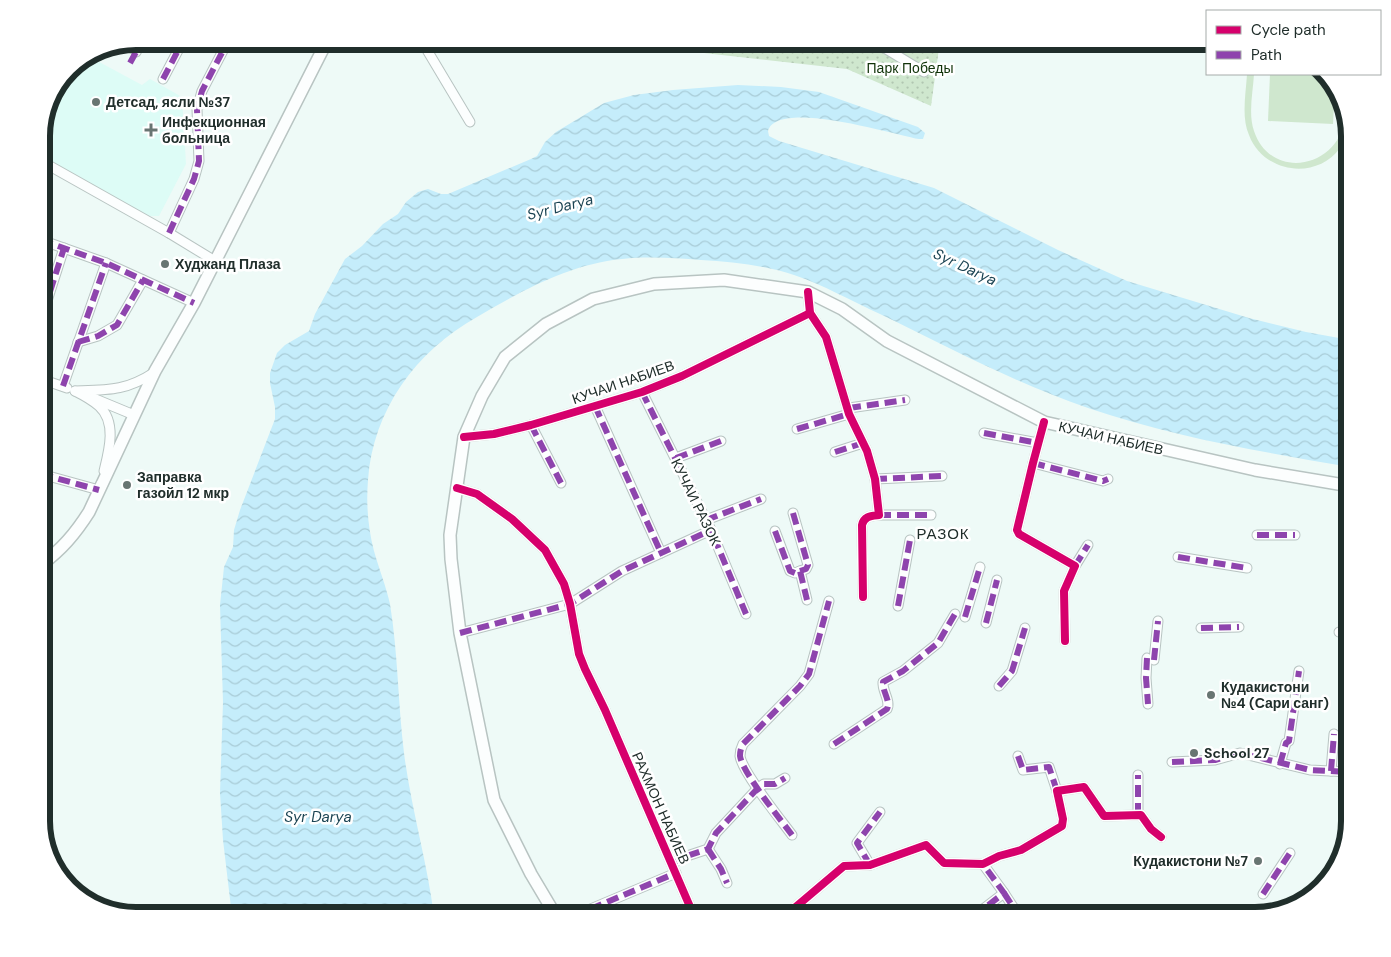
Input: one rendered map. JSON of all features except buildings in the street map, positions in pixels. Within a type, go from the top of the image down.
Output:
[{"type":"main road","points":[[50,559],[62,549],[77,531],[89,512],[155,371],[194,303],[320,50]]},
{"type":"main road","name":"КУЧАИ НАБИЕВ","points":[[551,907],[531,874],[494,800],[460,633],[450,535],[464,438],[482,396],[505,357],[546,324],[593,299],[654,284],[724,280],[808,292],[842,309],[887,341],[1044,422],[1255,470],[1341,484]]},
{"type":"street","points":[[163,80],[178,50]]},
{"type":"street","points":[[169,233],[194,179],[199,161],[197,109],[202,91],[223,50]]},
{"type":"street","points":[[427,50],[470,122]]},
{"type":"street","points":[[888,50],[924,72]]},
{"type":"street","points":[[50,166],[215,261]]},
{"type":"street","points":[[50,243],[106,263],[194,303]]},
{"type":"street","points":[[50,291],[64,248]]},
{"type":"street","points":[[63,386],[106,263]]},
{"type":"street","points":[[78,342],[103,334],[117,325],[143,280]]},
{"type":"street","points":[[808,292],[810,313],[826,337],[849,411],[876,479],[879,515]]},
{"type":"street","name":"КУЧАИ НАБИЕВ","points":[[464,438],[494,434],[531,425],[642,392],[682,376],[810,313]]},
{"type":"street","points":[[75,391],[125,388],[143,380],[155,371]]},
{"type":"street","points":[[50,382],[134,415]]},
{"type":"street","points":[[50,476],[99,490],[110,449],[108,423],[105,413],[99,406],[75,391]]},
{"type":"street","name":"КУЧАИ РАЗОК","points":[[642,392],[711,530],[746,614]]},
{"type":"street","points":[[798,429],[849,411],[904,400]]},
{"type":"street","points":[[595,406],[661,553]]},
{"type":"street","points":[[1044,422],[1017,530],[1019,534],[1075,566]]},
{"type":"street","points":[[531,425],[561,483]]},
{"type":"street","points":[[984,433],[1038,443]]},
{"type":"street","points":[[676,458],[721,441]]},
{"type":"street","points":[[835,452],[863,443]]},
{"type":"street","points":[[1033,463],[1103,481],[1108,479]]},
{"type":"street","points":[[876,479],[942,476]]},
{"type":"street","points":[[457,488],[478,494],[512,519],[545,550],[564,584],[570,604]]},
{"type":"street","points":[[706,520],[761,499]]},
{"type":"street","points":[[775,531],[790,571],[795,573],[806,569],[808,566],[793,513]]},
{"type":"street","points":[[863,597],[863,520],[867,517],[879,515],[931,515]]},
{"type":"street","points":[[460,633],[570,604],[622,571],[711,530]]},
{"type":"street","points":[[1257,535],[1295,535]]},
{"type":"street","points":[[898,606],[910,540]]},
{"type":"street","points":[[1065,641],[1063,618],[1064,590],[1075,566],[1088,545]]},
{"type":"street","points":[[1178,557],[1247,568]]},
{"type":"street","points":[[965,616],[980,568]]},
{"type":"street","points":[[800,571],[807,600]]},
{"type":"street","points":[[986,623],[997,580]]},
{"type":"street","points":[[792,835],[758,788],[742,762],[740,754],[743,744],[800,686],[809,674],[828,601]]},
{"type":"street","name":"РАХМОН НАБИЕВ","points":[[570,604],[579,654],[690,907]]},
{"type":"street","points":[[834,744],[886,709],[888,704],[883,682],[903,671],[938,644],[955,614]]},
{"type":"street","points":[[1148,704],[1146,678],[1158,621]]},
{"type":"street","points":[[1200,628],[1239,627]]},
{"type":"street","points":[[999,686],[1012,671],[1025,628]]},
{"type":"street","points":[[1280,764],[1286,743],[1289,740],[1299,671]]},
{"type":"street","points":[[1331,771],[1334,734]]},
{"type":"street","points":[[1172,762],[1215,760],[1240,753],[1310,770],[1341,772]]},
{"type":"street","points":[[796,907],[844,866],[870,864],[926,845],[944,863],[983,864],[1000,856],[1021,850],[1062,826],[1063,818],[1049,766],[1023,770],[1018,756]]},
{"type":"street","points":[[1138,774],[1138,815]]},
{"type":"street","points":[[593,907],[674,868],[684,857],[708,849],[716,833],[758,788],[764,784],[775,784],[786,778]]},
{"type":"street","points":[[1057,791],[1084,787],[1104,816],[1142,815],[1151,829],[1161,836]]},
{"type":"street","points":[[870,864],[857,843],[880,812]]},
{"type":"street","points":[[708,849],[727,882]]},
{"type":"street","points":[[1264,894],[1290,853]]},
{"type":"street","points":[[983,864],[1013,907]]},
{"type":"street","points":[[986,907],[1004,893]]},
{"type":"shaded area","points":[[95,60],[142,85],[150,79],[182,97],[186,164],[159,216],[148,216],[50,160],[50,130],[59,98],[79,71]]},
{"type":"green space","name":"Парк Победы","points":[[704,50],[939,50],[931,106],[847,69],[704,53]]},
{"type":"green space","points":[[1247,75],[1254,75],[1251,110],[1252,124],[1263,147],[1275,157],[1289,162],[1304,162],[1319,157],[1331,147],[1341,134],[1341,147],[1330,158],[1318,165],[1291,168],[1278,165],[1266,158],[1256,148],[1249,135],[1245,121]]},
{"type":"green space","points":[[1270,75],[1316,75],[1330,93],[1334,103],[1333,124],[1268,121]]},
{"type":"water","name":"Syr Darya","points":[[738,85],[781,87],[819,92],[918,127],[925,133],[923,139],[838,121],[813,118],[792,118],[776,122],[768,131],[769,136],[779,141],[934,188],[1058,250],[1127,281],[1249,318],[1341,338],[1341,465],[1185,435],[1088,408],[1035,388],[816,283],[771,269],[748,264],[671,258],[642,258],[603,262],[546,280],[494,307],[455,331],[417,365],[389,407],[379,430],[372,454],[367,489],[369,525],[374,551],[390,604],[395,641],[404,753],[432,907],[231,907],[223,840],[220,793],[223,702],[220,605],[224,567],[233,547],[234,530],[275,419],[270,373],[277,353],[285,345],[309,331],[315,314],[345,259],[362,246],[383,224],[398,214],[406,202],[418,192],[428,189],[441,194],[448,194],[531,159],[537,156],[545,142],[556,132],[604,103],[634,95]]},
{"type":"marked path","points":[[130,63],[137,50]]},
{"type":"marked path","points":[[163,79],[178,50]]},
{"type":"marked path","points":[[169,233],[194,179],[199,161],[197,109],[202,91],[223,50]]},
{"type":"marked path","points":[[50,243],[106,263],[194,303]]},
{"type":"marked path","points":[[50,292],[64,248]]},
{"type":"marked path","points":[[63,386],[106,263]]},
{"type":"marked path","points":[[78,342],[98,336],[117,325],[143,280]]},
{"type":"marked path","points":[[642,392],[711,530],[746,614]]},
{"type":"marked path","points":[[849,408],[905,400]]},
{"type":"marked path","points":[[595,406],[661,553]]},
{"type":"marked path","points":[[797,429],[849,414]]},
{"type":"marked path","points":[[531,425],[561,483]]},
{"type":"marked path","points":[[984,433],[1038,443]]},
{"type":"marked path","points":[[676,458],[721,441]]},
{"type":"marked path","points":[[835,452],[863,443]]},
{"type":"marked path","points":[[1033,463],[1103,481],[1108,479]]},
{"type":"marked path","points":[[50,476],[99,490]]},
{"type":"marked path","points":[[875,479],[942,476]]},
{"type":"marked path","points":[[706,520],[761,499]]},
{"type":"marked path","points":[[793,513],[808,565],[806,569],[800,571]]},
{"type":"marked path","points":[[879,515],[931,515]]},
{"type":"marked path","points":[[460,633],[570,604],[622,571],[711,530]]},
{"type":"marked path","points":[[775,531],[790,571],[795,573],[800,571],[807,600]]},
{"type":"marked path","points":[[1257,535],[1295,535]]},
{"type":"marked path","points":[[898,606],[910,540]]},
{"type":"marked path","points":[[1075,566],[1088,545]]},
{"type":"marked path","points":[[1178,557],[1247,568]]},
{"type":"marked path","points":[[965,617],[980,567]]},
{"type":"marked path","points":[[986,623],[997,580]]},
{"type":"marked path","points":[[792,835],[747,773],[742,763],[740,751],[743,744],[800,686],[809,674],[829,601]]},
{"type":"marked path","points":[[834,744],[887,709],[888,703],[883,682],[903,671],[938,643],[955,614]]},
{"type":"marked path","points":[[1154,660],[1158,621]]},
{"type":"marked path","points":[[1201,628],[1239,627]]},
{"type":"marked path","points":[[999,686],[1012,671],[1025,628]]},
{"type":"marked path","points":[[1147,658],[1148,704]]},
{"type":"marked path","points":[[1280,764],[1286,743],[1289,741],[1299,671]]},
{"type":"marked path","points":[[1331,771],[1334,734]]},
{"type":"marked path","points":[[1172,762],[1215,760],[1240,753],[1310,770],[1341,772]]},
{"type":"marked path","points":[[1018,756],[1023,770],[1049,767],[1057,791]]},
{"type":"marked path","points":[[1138,775],[1138,815]]},
{"type":"marked path","points":[[672,864],[684,857],[708,849],[716,833],[758,788],[764,784],[775,784],[785,778]]},
{"type":"marked path","points":[[870,865],[857,843],[880,812]]},
{"type":"marked path","points":[[708,849],[721,869],[727,883]]},
{"type":"marked path","points":[[1263,894],[1290,853]]},
{"type":"marked path","points":[[983,864],[1004,893],[986,907]]},
{"type":"marked path","points":[[595,907],[676,873]]},
{"type":"marked path","points":[[1004,893],[1013,907]]},
{"type":"cycle path","points":[[808,292],[810,313],[826,337],[849,414],[867,451],[875,479],[879,515],[866,518],[862,525],[863,597]]},
{"type":"cycle path","points":[[464,437],[494,434],[531,425],[642,392],[682,376],[810,313]]},
{"type":"cycle path","points":[[1044,422],[1017,530],[1019,534],[1075,566],[1064,591],[1065,641]]},
{"type":"cycle path","points":[[457,488],[477,494],[512,519],[545,550],[564,584],[570,604],[579,654],[690,907]]},
{"type":"cycle path","points":[[796,907],[844,866],[870,865],[926,845],[944,863],[983,864],[999,856],[1021,850],[1062,826],[1063,819],[1057,791],[1084,787],[1104,816],[1141,815],[1151,829],[1161,837]]},
{"type":"place","name":"Детсад, ясли №37","points":[[96,102]]},
{"type":"place","name":"Инфекционная больница","points":[[151,130]]},
{"type":"place","name":"Худжанд Плаза","points":[[165,264]]},
{"type":"place","name":"Заправка газойл 12 мкр","points":[[127,485]]},
{"type":"place","name":"Кудакистони №4 (Сари санг)","points":[[1211,695]]},
{"type":"place","name":"School 27","points":[[1194,753]]},
{"type":"place","name":"Кудакистони №7","points":[[1258,861]]},
{"type":"district","name":"РАЗОК","points":[[943,534]]}]
